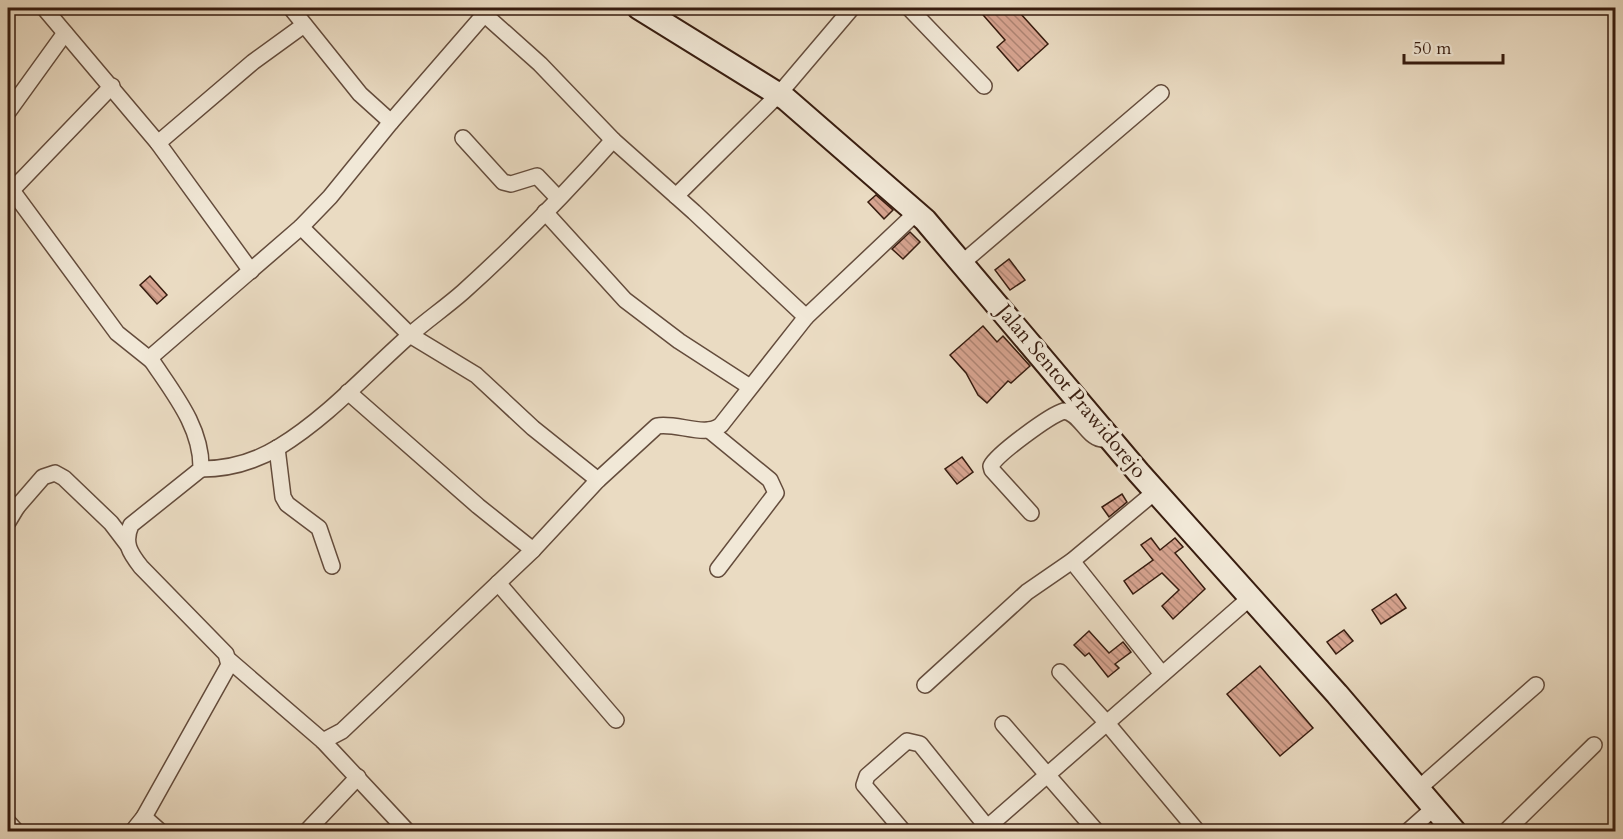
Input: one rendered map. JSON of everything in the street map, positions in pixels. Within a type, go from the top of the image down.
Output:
[{"type":"main road","name":"Jalan Sentot Prawidorejo","points":[[639,8],[663,13],[779,94],[917,212],[1156,491],[1455,831]]},
{"type":"street","points":[[44,8],[158,143],[251,271]]},
{"type":"street","points":[[291,8],[360,94],[391,122]]},
{"type":"street","points":[[676,196],[779,94],[852,8]]},
{"type":"street","points":[[909,8],[984,86]]},
{"type":"street","points":[[152,361],[156,350],[251,271],[301,227],[330,197],[391,122],[488,11],[613,140],[806,317]]},
{"type":"street","points":[[158,143],[253,62],[304,25]]},
{"type":"street","points":[[8,112],[65,33]]},
{"type":"street","points":[[112,86],[10,188],[117,333],[152,361],[183,408],[202,451],[201,469]]},
{"type":"street","points":[[962,262],[1161,93]]},
{"type":"street","points":[[463,138],[503,182],[511,184],[537,176],[558,198]]},
{"type":"street","points":[[408,831],[323,741],[230,660],[141,567],[130,553],[127,534],[131,525],[201,469],[224,468],[277,448],[309,426],[410,335],[462,292],[545,212],[613,140]]},
{"type":"street","points":[[545,212],[625,300],[679,341],[750,387]]},
{"type":"street","points":[[709,430],[721,425],[806,317],[917,212]]},
{"type":"street","points":[[301,227],[327,256],[410,335],[476,375],[533,428],[597,480]]},
{"type":"street","points":[[348,392],[443,477],[533,550]]},
{"type":"street","points":[[1030,513],[992,470],[992,463],[997,457],[1018,440],[1064,411],[1071,412],[1096,438],[1110,438]]},
{"type":"street","points":[[323,741],[342,731],[533,550],[597,480],[657,426],[669,424],[709,430],[770,480],[777,493],[718,569]]},
{"type":"street","points":[[277,448],[282,497],[287,504],[319,528],[332,566]]},
{"type":"street","points":[[8,522],[12,505],[43,477],[55,473],[64,478],[111,523],[127,544]]},
{"type":"street","points":[[925,685],[1027,592],[1072,561],[1156,491]]},
{"type":"street","points":[[1072,561],[1162,674]]},
{"type":"street","points":[[498,583],[616,720]]},
{"type":"street","points":[[904,831],[864,785],[867,776],[908,741],[920,744],[987,830],[1048,773],[1251,597]]},
{"type":"street","points":[[132,831],[144,817],[225,676],[230,660]]},
{"type":"street","points":[[1060,672],[1106,722],[1198,831]]},
{"type":"street","points":[[1418,789],[1536,685]]},
{"type":"street","points":[[1003,724],[1097,831]]},
{"type":"street","points":[[1505,831],[1594,745]]},
{"type":"street","points":[[306,831],[358,777]]},
{"type":"street","points":[[1407,831],[1434,808]]},
{"type":"street","points":[[144,817],[160,831]]},
{"type":"street","points":[[8,822],[17,831]]},
{"type":"building","points":[[977,8],[1026,8],[1020,13],[1048,44],[1018,71],[997,47],[1005,40]]},
{"type":"building","points":[[876,195],[893,210],[884,219],[868,202]]},
{"type":"building","points":[[910,232],[920,242],[903,259],[892,249]]},
{"type":"building","points":[[1009,259],[1025,280],[1010,290],[995,270]]},
{"type":"building","points":[[150,276],[167,295],[157,304],[140,285]]},
{"type":"building","points":[[983,326],[997,342],[1003,336],[1030,366],[1011,383],[1008,381],[987,403],[978,395],[966,373],[950,355]]},
{"type":"building","points":[[962,457],[973,472],[957,484],[945,469]]},
{"type":"building","points":[[1122,494],[1127,502],[1109,517],[1102,507]]},
{"type":"building","points":[[1151,538],[1160,550],[1175,538],[1183,547],[1175,553],[1205,589],[1173,619],[1162,606],[1179,590],[1162,573],[1133,594],[1124,581],[1153,560],[1141,545]]},
{"type":"building","points":[[1396,594],[1406,608],[1381,624],[1372,610]]},
{"type":"building","points":[[1344,630],[1353,641],[1336,654],[1327,642]]},
{"type":"building","points":[[1089,631],[1109,653],[1123,642],[1131,652],[1115,664],[1119,668],[1108,677],[1089,653],[1085,656],[1074,645]]},
{"type":"building","points":[[1260,666],[1313,728],[1280,756],[1227,694]]}]
